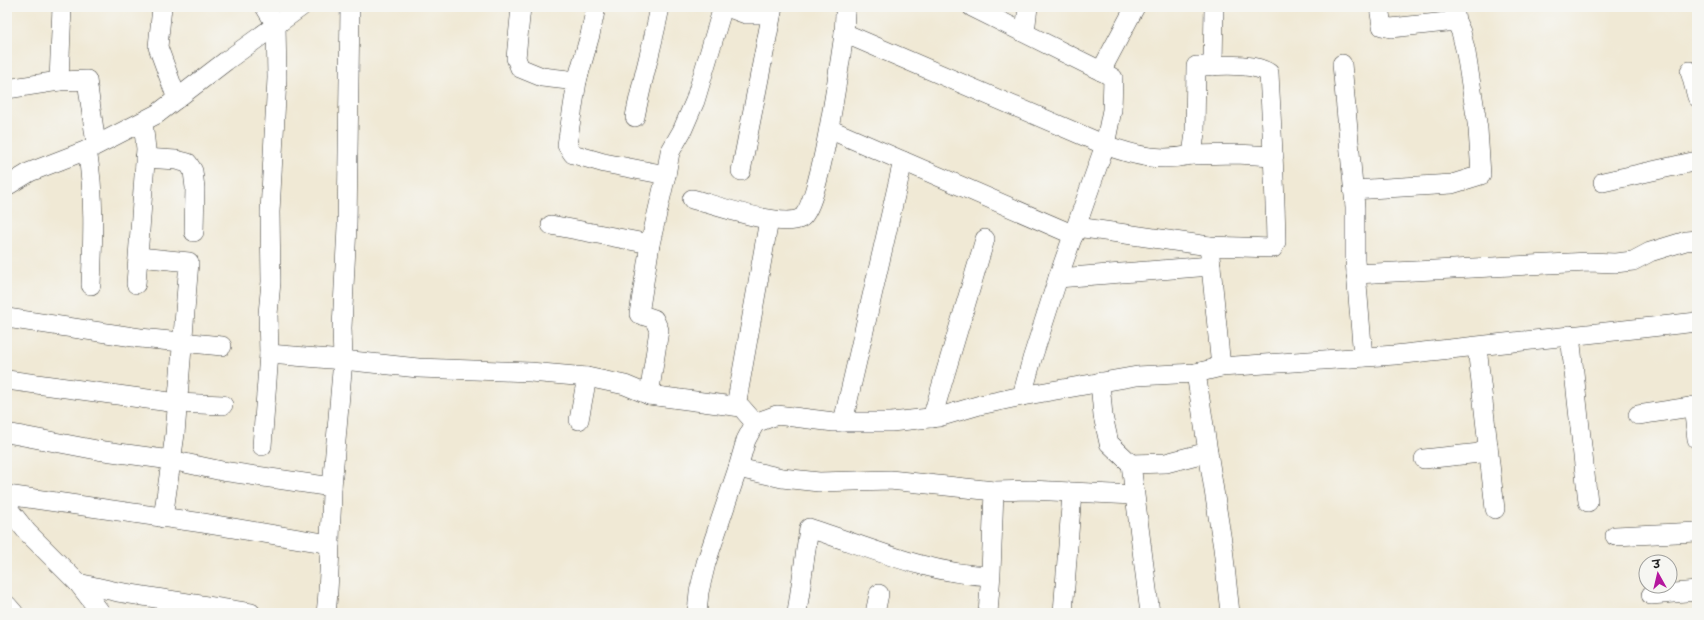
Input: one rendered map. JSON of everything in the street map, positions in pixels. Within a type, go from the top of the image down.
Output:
[{"type":"street","points":[[59,81],[62,7]]},
{"type":"street","points":[[162,7],[158,47],[178,99]]},
{"type":"street","points":[[262,446],[269,354],[268,314],[270,282],[270,212],[278,78],[276,25],[265,7]]},
{"type":"street","points":[[7,186],[30,172],[91,147],[143,122],[178,99],[226,61],[301,7]]},
{"type":"street","points":[[326,613],[329,588],[330,544],[333,512],[332,487],[343,360],[342,328],[347,226],[350,7]]},
{"type":"street","points":[[521,7],[516,58],[520,68],[542,77],[577,81]]},
{"type":"street","points":[[596,7],[577,81],[567,145],[573,154],[604,164],[666,175]]},
{"type":"street","points":[[635,117],[639,95],[653,45],[660,7]]},
{"type":"street","points":[[649,395],[659,330],[654,319],[639,314],[650,244],[670,152],[682,131],[695,101],[723,7]]},
{"type":"street","points":[[727,7],[746,14],[772,11],[741,171]]},
{"type":"street","points":[[692,199],[769,220],[785,221],[800,219],[807,214],[813,197],[829,129],[844,33],[846,7]]},
{"type":"street","points":[[972,7],[1025,32],[1112,78],[1112,110],[1105,145],[1058,278],[1022,396]]},
{"type":"street","points":[[1025,32],[1028,7]]},
{"type":"street","points":[[1101,71],[1135,7]]},
{"type":"street","points":[[1213,66],[1214,7]]},
{"type":"street","points":[[1353,190],[1452,184],[1481,175],[1478,129],[1466,53],[1455,14],[1390,28],[1382,26],[1379,7]]},
{"type":"street","points":[[844,33],[1105,145],[1134,155],[1176,158],[1192,155],[1236,154],[1274,156]]},
{"type":"street","points":[[1342,64],[1353,190],[1356,274],[1363,357]]},
{"type":"street","points":[[829,129],[903,161],[1075,231],[1209,246],[1273,248],[1276,242],[1274,156],[1269,73],[1263,69],[1249,67],[1196,66],[1195,133],[1192,155]]},
{"type":"street","points":[[1690,71],[1697,97]]},
{"type":"street","points":[[7,89],[59,81],[87,80],[93,207],[91,285]]},
{"type":"street","points":[[136,284],[145,158],[143,122]]},
{"type":"street","points":[[145,158],[176,160],[188,163],[191,167],[193,171],[195,188],[194,232]]},
{"type":"street","points":[[843,422],[903,161]]},
{"type":"street","points":[[1603,182],[1697,161]]},
{"type":"street","points":[[736,406],[769,220]]},
{"type":"street","points":[[551,226],[650,244]]},
{"type":"street","points":[[932,418],[985,239]]},
{"type":"street","points":[[1356,274],[1589,262],[1616,263],[1632,261],[1650,252],[1686,241],[1697,240]]},
{"type":"street","points":[[1209,246],[1221,367]]},
{"type":"street","points":[[139,257],[189,262],[177,403],[163,518]]},
{"type":"street","points":[[1058,278],[1211,266]]},
{"type":"street","points":[[7,318],[101,333],[222,346]]},
{"type":"street","points":[[697,613],[699,592],[706,563],[746,440],[755,423],[777,415],[843,422],[890,422],[932,418],[980,405],[1022,396],[1136,376],[1196,373],[1221,367],[1477,347],[1570,335],[1697,322]]},
{"type":"street","points":[[1570,335],[1588,502]]},
{"type":"street","points":[[1477,347],[1495,509]]},
{"type":"street","points":[[269,354],[418,368],[530,372],[587,377],[625,385],[649,395],[741,407],[755,423]]},
{"type":"street","points":[[1196,373],[1223,548],[1230,613]]},
{"type":"street","points":[[579,420],[587,377]]},
{"type":"street","points":[[7,380],[177,403],[223,406]]},
{"type":"street","points":[[1100,382],[1103,416],[1109,443],[1131,464],[1150,613]]},
{"type":"street","points":[[1638,415],[1695,406],[1697,439]]},
{"type":"street","points":[[7,433],[97,450],[171,460],[222,471],[332,487]]},
{"type":"street","points":[[1424,460],[1480,453],[1488,446]]},
{"type":"street","points":[[1131,464],[1166,463],[1208,452]]},
{"type":"street","points":[[738,468],[782,478],[819,482],[890,480],[994,491],[1030,490],[1134,495]]},
{"type":"street","points":[[988,613],[994,491]]},
{"type":"street","points":[[1063,613],[1072,492]]},
{"type":"street","points":[[7,495],[330,544]]},
{"type":"street","points":[[7,508],[27,532],[78,583],[101,613]]},
{"type":"street","points":[[797,613],[809,528],[920,564],[980,576],[990,576]]},
{"type":"street","points":[[1615,536],[1697,532]]},
{"type":"street","points":[[78,583],[118,592],[250,613]]},
{"type":"street","points":[[1651,595],[1697,591]]},
{"type":"street","points":[[875,613],[880,594]]},
{"type":"street","points":[[7,605],[14,613]]}]
